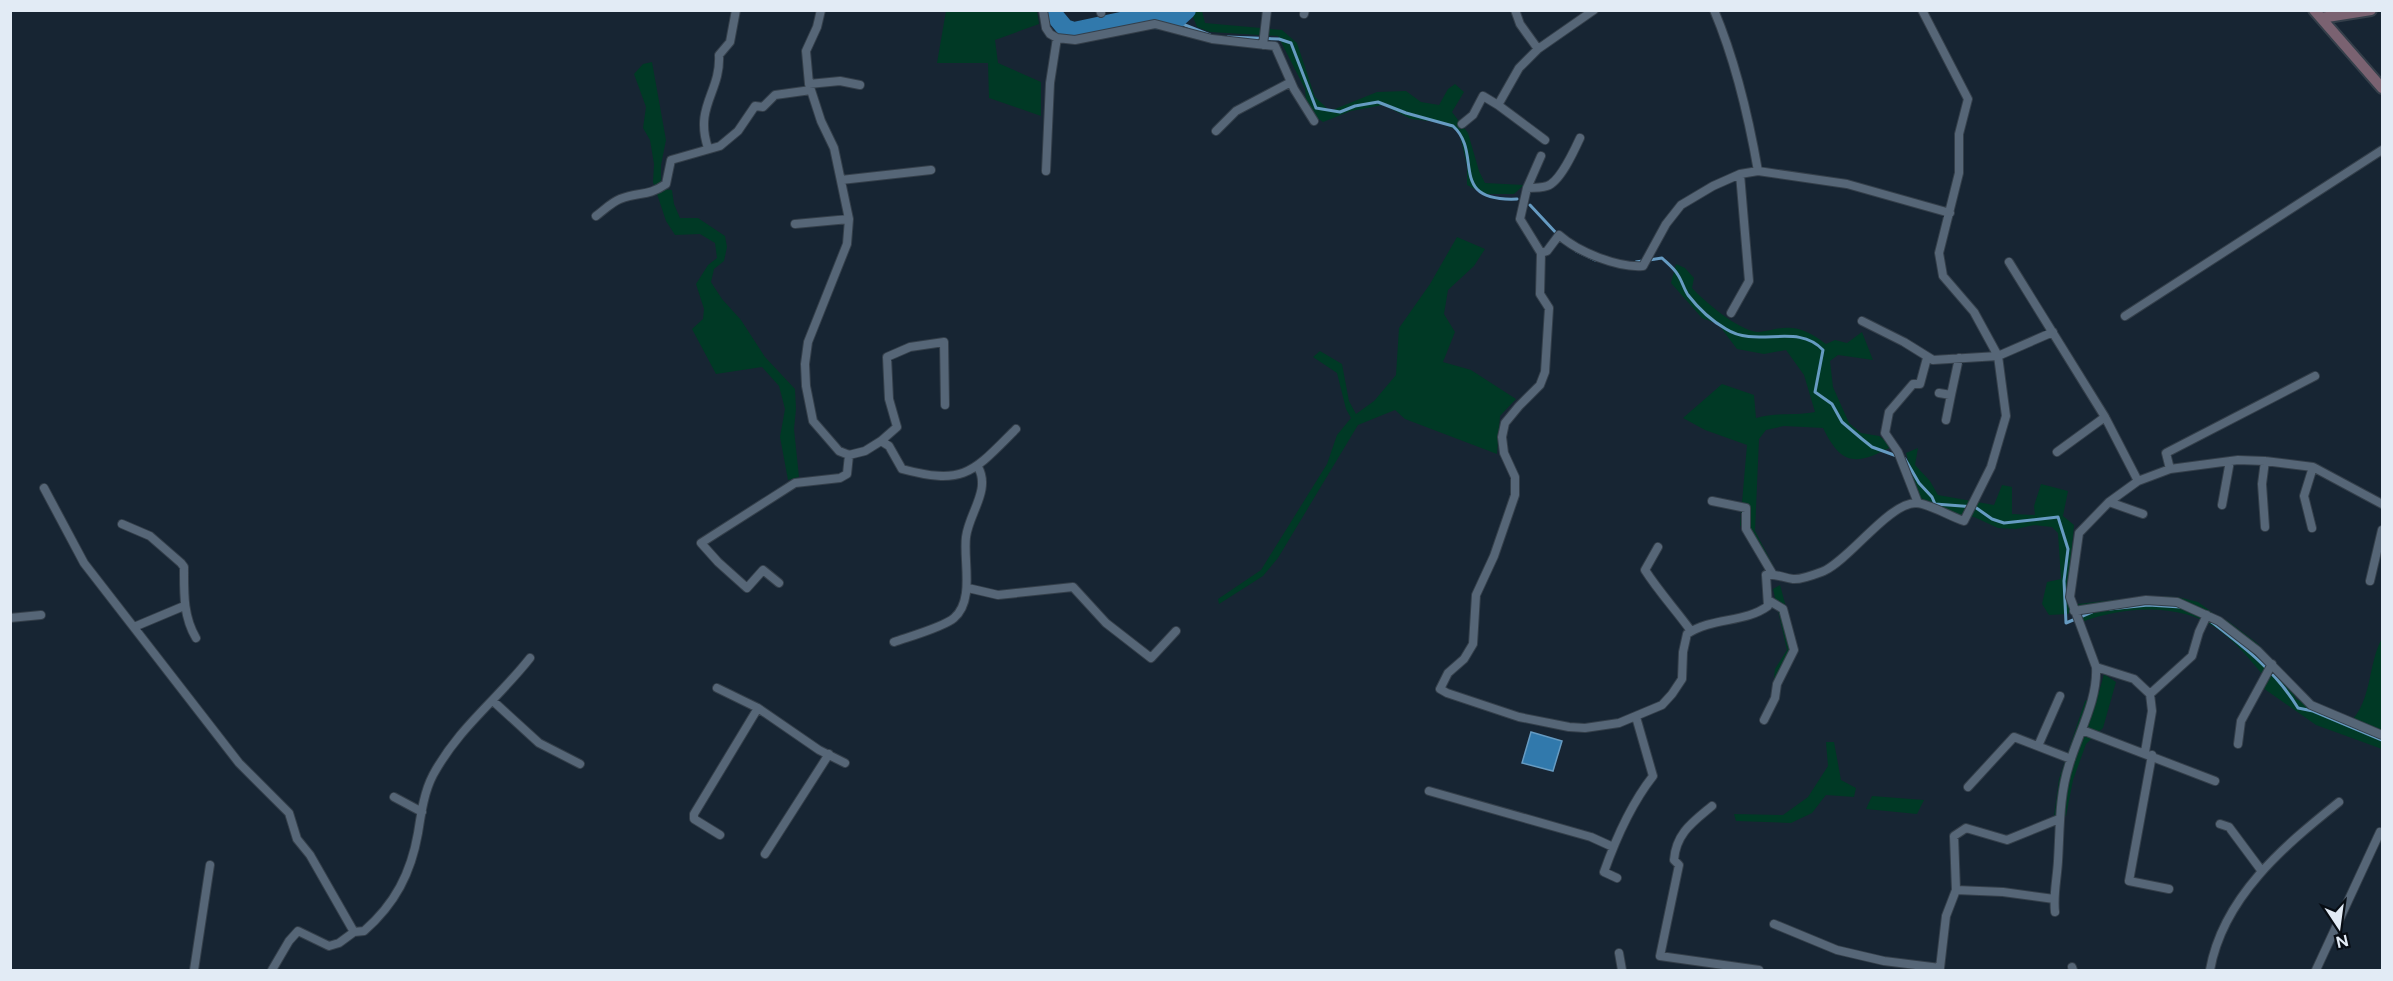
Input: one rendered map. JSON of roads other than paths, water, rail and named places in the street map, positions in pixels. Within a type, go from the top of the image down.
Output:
[{"type":"main road","points":[[2317,14],[2371,10]]},
{"type":"main road","points":[[2317,14],[2382,88]]},
{"type":"street","points":[[708,148],[704,135],[707,102],[720,72],[719,55],[730,42],[736,10]]},
{"type":"street","points":[[820,10],[817,27],[806,51],[810,87],[820,121],[834,148],[849,219],[847,244],[808,342],[805,364],[806,386],[813,421],[839,451],[849,454],[865,451],[897,427],[889,399],[887,357],[910,346],[944,342],[945,405]]},
{"type":"street","points":[[1043,10],[1046,27],[1050,34],[1057,38],[1075,40],[1155,24],[1212,39],[1275,46],[1291,82],[1314,121]]},
{"type":"street","points":[[1263,45],[1267,10]]},
{"type":"street","points":[[1515,10],[1520,24],[1538,49]]},
{"type":"street","points":[[1498,105],[1519,68],[1538,49],[1594,10]]},
{"type":"street","points":[[1714,10],[1722,29],[1755,144],[1758,171]]},
{"type":"street","points":[[1541,156],[1527,188],[1520,219],[1541,253],[1540,294],[1549,308],[1545,372],[1540,385],[1505,423],[1502,437],[1504,453],[1515,477],[1515,495],[1494,555],[1476,595],[1473,644],[1464,659],[1448,673],[1440,688],[1447,693],[1519,717],[1569,727],[1597,726],[1619,723],[1662,705],[1682,679],[1683,652],[1687,634],[1715,621],[1759,613],[1768,606],[1766,575],[1773,573],[1795,580],[1824,570],[1868,536],[1889,515],[1908,505],[1918,503],[1964,521],[1990,467],[2006,416],[1998,356],[1974,312],[1943,276],[1939,253],[1959,173],[1959,134],[1968,99],[1922,10]]},
{"type":"street","points":[[1046,171],[1050,83],[1057,38]]},
{"type":"street","points":[[596,216],[617,200],[653,193],[666,184],[671,160],[720,146],[738,131],[755,106],[763,107],[775,95],[840,81],[860,85]]},
{"type":"street","points":[[1216,131],[1236,111],[1291,82]]},
{"type":"street","points":[[1462,124],[1473,115],[1483,96],[1545,140]]},
{"type":"street","points":[[1527,188],[1547,186],[1552,183],[1569,162],[1580,138]]},
{"type":"street","points":[[2125,316],[2382,150]]},
{"type":"street","points":[[842,180],[931,170]]},
{"type":"street","points":[[1541,253],[1547,251],[1559,235],[1569,244],[1626,267],[1643,266],[1666,224],[1681,205],[1697,194],[1740,174],[1758,171],[1847,184],[1950,213]]},
{"type":"street","points":[[1731,313],[1749,281],[1740,174]]},
{"type":"street","points":[[795,224],[849,219]]},
{"type":"street","points":[[2009,262],[2105,417],[2138,481]]},
{"type":"street","points":[[1862,321],[1904,342],[1927,358],[1998,356],[2053,332]]},
{"type":"street","points":[[1918,503],[1898,452],[1885,433],[1889,412],[1913,384],[1920,384],[1927,358]]},
{"type":"street","points":[[1946,420],[1959,358]]},
{"type":"street","points":[[2170,469],[2166,453],[2315,376]]},
{"type":"street","points":[[1939,393],[1951,395]]},
{"type":"street","points":[[2057,452],[2105,417]]},
{"type":"street","points":[[881,441],[889,446],[902,469],[933,477],[962,474],[978,467],[1016,429]]},
{"type":"street","points":[[779,583],[763,570],[747,588],[701,543],[795,483],[840,478],[847,474],[849,454]]},
{"type":"street","points":[[2222,505],[2230,461]]},
{"type":"street","points":[[2055,912],[2059,819],[2071,759],[2097,679],[2096,667],[2070,597],[2079,533],[2109,502],[2138,481],[2170,469],[2230,461],[2265,461],[2313,467],[2382,504]]},
{"type":"street","points":[[2265,461],[2262,484],[2265,527]]},
{"type":"street","points":[[894,642],[954,619],[960,611],[968,588],[966,535],[983,485],[983,476],[978,467]]},
{"type":"street","points":[[2312,528],[2304,496],[2313,467]]},
{"type":"street","points":[[44,488],[84,563],[239,763],[289,813],[297,839],[310,855],[354,932]]},
{"type":"street","points":[[1712,501],[1746,508],[1746,529],[1773,573]]},
{"type":"street","points":[[2109,502],[2143,514]]},
{"type":"street","points":[[122,524],[150,536],[181,562],[184,567],[184,606],[189,627],[196,638]]},
{"type":"street","points":[[2370,581],[2382,530]]},
{"type":"street","points":[[1658,547],[1645,570],[1659,593],[1691,631]]},
{"type":"street","points":[[968,588],[998,595],[1073,587],[1106,623],[1151,658],[1176,632]]},
{"type":"street","points":[[1764,720],[1775,698],[1777,684],[1794,650],[1783,609],[1768,600]]},
{"type":"street","points":[[2074,611],[2146,600],[2177,602],[2219,621],[2272,664],[2311,705],[2382,735]]},
{"type":"street","points":[[134,627],[184,606]]},
{"type":"street","points":[[10,618],[41,615]]},
{"type":"street","points":[[2150,694],[2192,656],[2207,615]]},
{"type":"street","points":[[272,970],[289,940],[298,931],[329,946],[339,943],[354,932],[364,931],[397,896],[409,872],[432,777],[451,746],[472,720],[510,684],[530,658]]},
{"type":"street","points":[[2238,744],[2241,721],[2272,664]]},
{"type":"street","points":[[2096,667],[2134,679],[2150,694],[2152,711],[2149,754],[2129,881],[2169,889]]},
{"type":"street","points":[[717,688],[758,708],[845,763]]},
{"type":"street","points":[[2038,746],[2060,696]]},
{"type":"street","points":[[493,701],[539,742],[580,764]]},
{"type":"street","points":[[720,836],[694,819],[694,814],[758,708]]},
{"type":"street","points":[[1617,878],[1604,872],[1613,847],[1639,793],[1653,776],[1636,717]]},
{"type":"street","points":[[2082,730],[2215,781]]},
{"type":"street","points":[[1968,787],[2014,737],[2071,759]]},
{"type":"street","points":[[765,854],[828,754]]},
{"type":"street","points":[[1429,791],[1591,837],[1613,847]]},
{"type":"street","points":[[394,797],[422,812]]},
{"type":"street","points":[[2210,970],[2213,953],[2235,908],[2261,870],[2339,802]]},
{"type":"street","points":[[1712,806],[1683,830],[1675,849],[1674,860],[1679,866],[1660,956],[1759,970]]},
{"type":"street","points":[[1774,924],[1837,950],[1884,961],[1940,969],[1946,916],[1956,890],[1954,836],[1966,828],[2007,840],[2059,819]]},
{"type":"street","points":[[2220,824],[2229,827],[2261,870]]},
{"type":"street","points":[[2316,970],[2380,832],[2382,833]]},
{"type":"street","points":[[194,970],[210,865]]},
{"type":"street","points":[[1956,890],[2003,892],[2054,899]]},
{"type":"street","points":[[1619,953],[1622,970]]},
{"type":"water","points":[[1531,732],[1562,741],[1553,771],[1522,763]]},
{"type":"waterway","points":[[1050,10],[1065,28],[1074,31],[1130,19],[1175,21],[1187,10]]},
{"type":"waterway","points":[[1175,21],[1210,35]]},
{"type":"waterway","points":[[1228,37],[1279,39],[1291,43],[1316,108],[1340,112],[1355,106],[1378,102],[1406,113],[1453,126],[1462,137],[1470,174],[1474,185],[1481,193],[1495,198],[1517,199]]},
{"type":"waterway","points":[[1530,205],[1558,235]]},
{"type":"waterway","points":[[1576,251],[1595,260]]},
{"type":"waterway","points":[[1636,262],[1662,258],[1676,272],[1696,305],[1726,329],[1751,337],[1801,338],[1813,342],[1823,350],[1815,392],[1832,404],[1842,422],[1872,447],[1905,459],[1935,504],[1975,507],[1992,519],[2004,523],[2058,517],[2068,549],[2064,581],[2066,623],[2092,612]]},
{"type":"waterway","points":[[2110,609],[2148,605],[2181,607]]},
{"type":"waterway","points":[[2209,620],[2269,671],[2298,708],[2313,711],[2382,740]]}]
